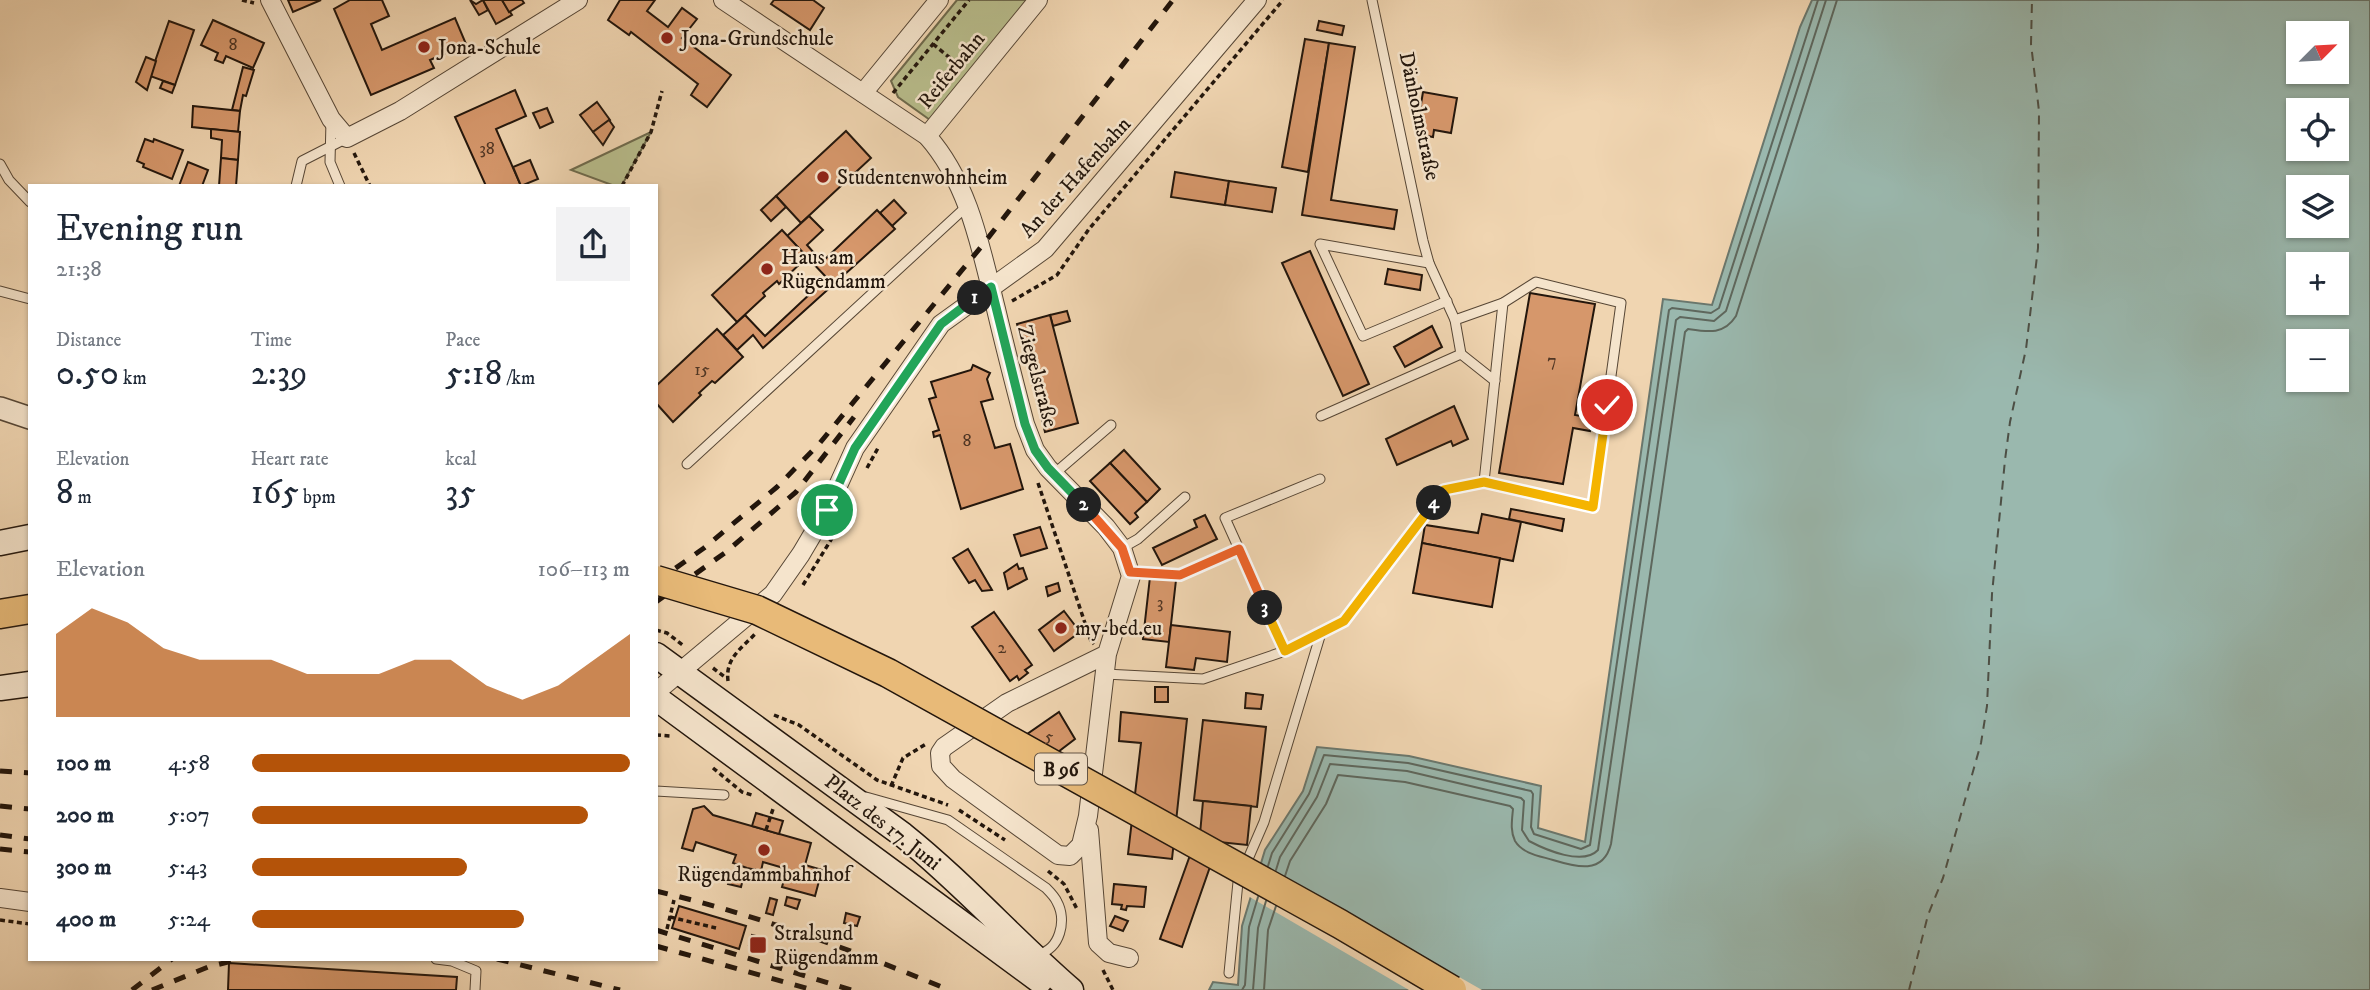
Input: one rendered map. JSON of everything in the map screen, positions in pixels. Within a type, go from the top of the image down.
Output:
[{"type":"highway","name":"B 96","points":[[658,581],[757,610],[888,673],[1340,924],[1452,990]]},
{"type":"highway","points":[[0,614],[28,609]]},
{"type":"main road","points":[[0,543],[28,537]]},
{"type":"main road","name":"Platz des 17. Juni","points":[[658,656],[690,665],[829,780],[936,862],[1032,956],[1071,990]]},
{"type":"main road","points":[[0,688],[28,684]]},
{"type":"main road","name":"Platz des 17. Juni","points":[[658,699],[1052,990]]},
{"type":"street","points":[[270,0],[331,119],[339,142],[400,111],[578,0]]},
{"type":"street","name":"Ziegelstraße","points":[[723,0],[927,136],[942,153],[959,183],[981,247],[1025,424],[1035,450],[1122,548],[1130,572],[1122,612],[1107,654],[1088,816],[1081,845],[1070,856],[1058,855],[953,779],[941,766],[940,753],[944,747],[1007,703],[1107,654]]},
{"type":"street","points":[[863,93],[939,0]]},
{"type":"street","name":"Reiferbahn","points":[[927,136],[1038,0]]},
{"type":"street","name":"An der Hafenbahn","points":[[658,690],[773,594],[827,510],[855,448],[941,324],[1052,241],[1257,0]]},
{"type":"street","points":[[0,408],[28,417]]},
{"type":"street","name":"Ziegelstraße","points":[[1088,816],[1098,943],[1109,953],[1129,958]]},
{"type":"street","points":[[0,898],[28,902]]},
{"type":"lane","name":"Dänholmstraße","points":[[1372,0],[1423,241],[1429,262],[1455,320],[1461,354]]},
{"type":"lane","points":[[296,184],[302,161],[339,142]]},
{"type":"lane","points":[[339,142],[330,162],[339,184]]},
{"type":"lane","points":[[0,164],[3,181],[28,200]]},
{"type":"lane","points":[[687,464],[966,207]]},
{"type":"lane","points":[[1429,262],[1320,244],[1363,335],[1447,301]]},
{"type":"lane","points":[[1105,674],[1203,679],[1285,651],[1344,621],[1444,490],[1484,482],[1593,507],[1622,303],[1536,282],[1503,303],[1455,320]]},
{"type":"lane","points":[[0,291],[28,298]]},
{"type":"lane","points":[[1484,482],[1503,303]]},
{"type":"lane","points":[[1321,416],[1461,354],[1495,381]]},
{"type":"lane","points":[[1054,474],[1111,425]]},
{"type":"lane","points":[[1285,651],[1225,518],[1320,479]]},
{"type":"lane","points":[[1122,548],[1138,539],[1185,497]]},
{"type":"lane","points":[[1130,572],[1180,575],[1239,549]]},
{"type":"lane","points":[[1229,973],[1238,882],[1264,822],[1321,633]]},
{"type":"lane","points":[[829,780],[871,798],[948,820],[1046,888],[1058,902],[1062,917],[1061,930],[1045,953],[1020,956],[993,946]]},
{"type":"lane","points":[[658,791],[724,795]]},
{"type":"lane","points":[[452,961],[476,971],[475,990]]},
{"type":"path","points":[[883,106],[969,0]]},
{"type":"path","points":[[996,309],[1034,291],[1058,275],[1089,229],[1283,0]]},
{"type":"path","points":[[933,44],[975,77]]},
{"type":"path","points":[[623,184],[650,132],[662,91]]},
{"type":"path","points":[[339,142],[369,184]]},
{"type":"path","points":[[658,631],[673,636],[690,665]]},
{"type":"path","points":[[769,713],[790,719],[877,780],[942,802],[1006,841]]},
{"type":"path","points":[[766,830],[769,821]]},
{"type":"path","points":[[1040,865],[1051,873]]},
{"type":"path","points":[[667,929],[674,900]]},
{"type":"path","points":[[670,917],[716,928]]},
{"type":"path","points":[[0,920],[28,923]]},
{"type":"green space","points":[[957,0],[1033,0],[930,120],[898,97],[891,81]]},
{"type":"green space","points":[[651,132],[623,184],[609,184],[571,170]]},
{"type":"water","points":[[1812,0],[2370,0],[2370,990],[1209,990],[1213,982],[1238,985],[1242,926],[1265,850],[1303,791],[1317,747],[1409,756],[1541,786],[1538,828],[1585,842],[1663,299],[1712,305],[1800,27]]},
{"type":"pier","points":[[1258,862],[1482,990],[1409,990],[1248,896]]},
{"type":"building","points":[[288,0],[321,0],[293,12]]},
{"type":"building","name":"Jona-Schule","points":[[350,0],[382,0],[389,16],[371,24],[382,50],[455,18],[466,44],[430,60],[434,68],[371,95],[334,9]]},
{"type":"building","points":[[470,0],[476,4],[483,0],[488,10],[479,15]]},
{"type":"building","points":[[483,0],[502,0],[512,15],[496,24]]},
{"type":"building","points":[[502,0],[522,0],[524,3],[509,12]]},
{"type":"building","points":[[620,0],[655,0],[647,11],[668,27],[682,8],[697,19],[682,38],[731,75],[707,107],[691,95],[698,84],[631,32],[629,35],[608,20]]},
{"type":"building","points":[[774,0],[813,0],[824,8],[810,30],[771,4]]},
{"type":"building","points":[[213,20],[264,43],[253,68],[226,56],[223,63],[215,60],[218,53],[201,45]]},
{"type":"building","points":[[169,21],[194,30],[175,85],[150,76]]},
{"type":"building","points":[[1319,21],[1344,26],[1342,35],[1317,30]]},
{"type":"building","points":[[1305,39],[1329,43],[1308,172],[1282,167]]},
{"type":"building","points":[[1329,43],[1355,47],[1331,200],[1397,210],[1394,229],[1302,215]]},
{"type":"building","points":[[146,57],[156,61],[147,90],[136,82]]},
{"type":"building","points":[[243,67],[254,70],[246,96],[243,95],[240,111],[232,110]]},
{"type":"building","points":[[163,81],[175,85],[172,93],[160,88]]},
{"type":"building","points":[[515,90],[526,116],[496,129],[520,184],[485,184],[455,117]]},
{"type":"building","points":[[1423,92],[1457,98],[1451,133],[1434,130],[1433,137],[1416,134]]},
{"type":"building","points":[[597,102],[610,120],[593,132],[580,115]]},
{"type":"building","points":[[193,106],[240,111],[238,132],[192,127]]},
{"type":"building","points":[[547,108],[553,122],[540,128],[533,113]]},
{"type":"building","points":[[609,120],[614,127],[603,145],[593,132]]},
{"type":"building","points":[[211,129],[240,132],[238,160],[221,158],[222,140],[211,138]]},
{"type":"building","name":"Studentenwohnheim","points":[[846,131],[871,158],[801,223],[776,196]]},
{"type":"building","points":[[145,139],[153,142],[154,139],[183,150],[172,179],[143,167],[144,164],[137,161]]},
{"type":"building","points":[[221,158],[238,160],[236,184],[219,184]]},
{"type":"building","points":[[530,160],[538,179],[520,184],[513,167]]},
{"type":"building","points":[[188,162],[208,170],[203,184],[180,184]]},
{"type":"building","points":[[1175,172],[1229,181],[1225,205],[1171,197]]},
{"type":"building","points":[[1229,181],[1276,188],[1272,212],[1225,205]]},
{"type":"building","points":[[776,196],[786,207],[771,221],[761,210]]},
{"type":"building","points":[[894,200],[906,213],[892,226],[880,213]]},
{"type":"building","points":[[877,210],[895,229],[763,348],[753,335],[737,350],[723,335],[745,315],[765,336],[827,278],[787,236],[809,216],[823,230],[807,245],[822,262]]},
{"type":"building","name":"Haus am Rügendamm","points":[[782,230],[807,257],[779,284],[777,281],[763,293],[765,296],[737,322],[712,295]]},
{"type":"building","points":[[1310,251],[1369,384],[1343,396],[1282,263]]},
{"type":"building","points":[[1388,269],[1422,275],[1420,290],[1385,284]]},
{"type":"building","points":[[1530,293],[1595,304],[1575,415],[1593,418],[1590,431],[1573,428],[1563,484],[1499,473]]},
{"type":"building","points":[[1067,311],[1070,321],[1053,326],[1050,315]]},
{"type":"building","points":[[1050,315],[1078,423],[1045,432],[1017,324]]},
{"type":"building","points":[[1432,326],[1442,347],[1405,367],[1394,347]]},
{"type":"building","points":[[717,329],[743,357],[715,383],[712,381],[699,393],[701,395],[673,422],[658,405],[658,384]]},
{"type":"building","points":[[973,365],[990,373],[987,379],[993,399],[981,402],[995,448],[1010,444],[1023,489],[961,509],[940,435],[934,437],[933,432],[939,430],[929,399],[936,397],[931,382],[971,370]]},
{"type":"building","points":[[1454,406],[1468,439],[1453,446],[1451,441],[1397,465],[1386,439]]},
{"type":"building","points":[[1124,450],[1160,489],[1147,502],[1110,463]]},
{"type":"building","points":[[1110,463],[1147,502],[1135,513],[1138,517],[1130,524],[1090,481]]},
{"type":"building","points":[[1511,509],[1564,519],[1562,531],[1509,519]]},
{"type":"building","points":[[1482,514],[1521,522],[1513,561],[1422,543],[1425,525],[1478,533]]},
{"type":"building","points":[[1205,515],[1217,539],[1162,565],[1153,548],[1197,527],[1194,520]]},
{"type":"building","points":[[1040,527],[1047,548],[1021,556],[1014,535]]},
{"type":"building","points":[[1422,543],[1500,558],[1492,607],[1413,593]]},
{"type":"building","points":[[968,549],[992,590],[982,591],[975,580],[969,583],[953,558]]},
{"type":"building","points":[[1017,564],[1019,569],[1023,568],[1027,579],[1008,589],[1004,573]]},
{"type":"building","points":[[1150,577],[1176,580],[1169,642],[1143,639]]},
{"type":"building","points":[[1058,583],[1060,591],[1048,596],[1046,587]]},
{"type":"building","points":[[1064,611],[1080,632],[1054,651],[1039,630]]},
{"type":"building","points":[[994,612],[1032,665],[1025,670],[1028,673],[1019,680],[1017,676],[1010,681],[972,627]]},
{"type":"building","points":[[1171,625],[1230,632],[1227,662],[1196,658],[1194,670],[1166,667]]},
{"type":"building","points":[[1155,687],[1168,687],[1168,702],[1155,702]]},
{"type":"building","points":[[1246,693],[1263,695],[1261,709],[1245,708]]},
{"type":"building","points":[[1059,712],[1075,739],[1041,765],[1020,739]]},
{"type":"building","points":[[1121,712],[1187,719],[1172,859],[1128,854],[1141,743],[1119,741]]},
{"type":"building","points":[[1203,720],[1266,727],[1257,807],[1194,800]]},
{"type":"building","points":[[1203,801],[1251,806],[1247,845],[1219,842],[1200,834]]},
{"type":"building","name":"Rügendammbahnhof","points":[[704,806],[713,815],[811,843],[805,865],[822,870],[815,896],[782,887],[787,869],[763,862],[761,871],[747,868],[733,863],[736,855],[696,842],[693,851],[682,848],[693,809]]},
{"type":"building","points":[[756,813],[783,821],[779,834],[752,826]]},
{"type":"building","points":[[1198,833],[1219,841],[1182,947],[1160,939]]},
{"type":"building","points":[[730,875],[743,879],[741,887],[728,884]]},
{"type":"building","points":[[1114,884],[1146,887],[1144,907],[1127,906],[1126,910],[1121,909],[1122,905],[1112,904]]},
{"type":"building","points":[[787,897],[800,900],[797,909],[785,905]]},
{"type":"building","points":[[770,898],[777,900],[773,915],[766,913]]},
{"type":"building","points":[[679,906],[746,926],[739,949],[672,928]]},
{"type":"building","points":[[846,913],[860,917],[857,926],[844,923]]},
{"type":"building","points":[[1115,916],[1128,921],[1123,931],[1110,926]]},
{"type":"building","points":[[752,935],[764,938],[761,949],[749,945]]},
{"type":"building","points":[[229,963],[457,977],[456,990],[228,990]]},
{"type":"ferry route","points":[[1909,990],[1928,915],[1943,878],[1981,743],[1987,706],[1992,594],[2005,460],[2010,422],[2026,349],[2038,248],[2039,111],[2031,44],[2032,0]]},
{"type":"railway","points":[[658,581],[704,548],[777,487],[819,444],[981,247],[1173,0]]},
{"type":"railway","points":[[658,601],[726,552],[796,492],[854,417]]},
{"type":"railway","points":[[0,771],[28,773]]},
{"type":"railway","points":[[0,806],[28,809]]},
{"type":"railway","points":[[0,835],[28,839]]},
{"type":"railway","points":[[0,849],[28,852]]},
{"type":"railway","points":[[658,892],[804,934],[949,990]]},
{"type":"railway","points":[[658,931],[851,990]]},
{"type":"railway","points":[[658,947],[813,990]]},
{"type":"railway","points":[[132,990],[169,961]]},
{"type":"railway","points":[[152,990],[208,967],[232,961]]},
{"type":"railway","points":[[505,961],[620,990]]},
{"type":"place","name":"Jona-Grundschule","points":[[667,38]]},
{"type":"place","name":"Jona-Schule","points":[[424,47]]},
{"type":"place","name":"Studentenwohnheim","points":[[823,177]]},
{"type":"place","name":"Haus am Rügendamm","points":[[767,269]]},
{"type":"place","name":"my-bed.eu","points":[[1061,628]]},
{"type":"place","name":"Rügendammbahnhof","points":[[764,850]]},
{"type":"place","name":"Stralsund Rügendamm","points":[[758,945]]},
{"type":"route","points":[[827,510],[855,448],[941,324],[991,287],[1025,424],[1035,450],[1048,468],[1106,527],[1122,548],[1130,572],[1180,575],[1239,549],[1285,651],[1344,621],[1444,490],[1484,482],[1593,507],[1607,405]]}]
